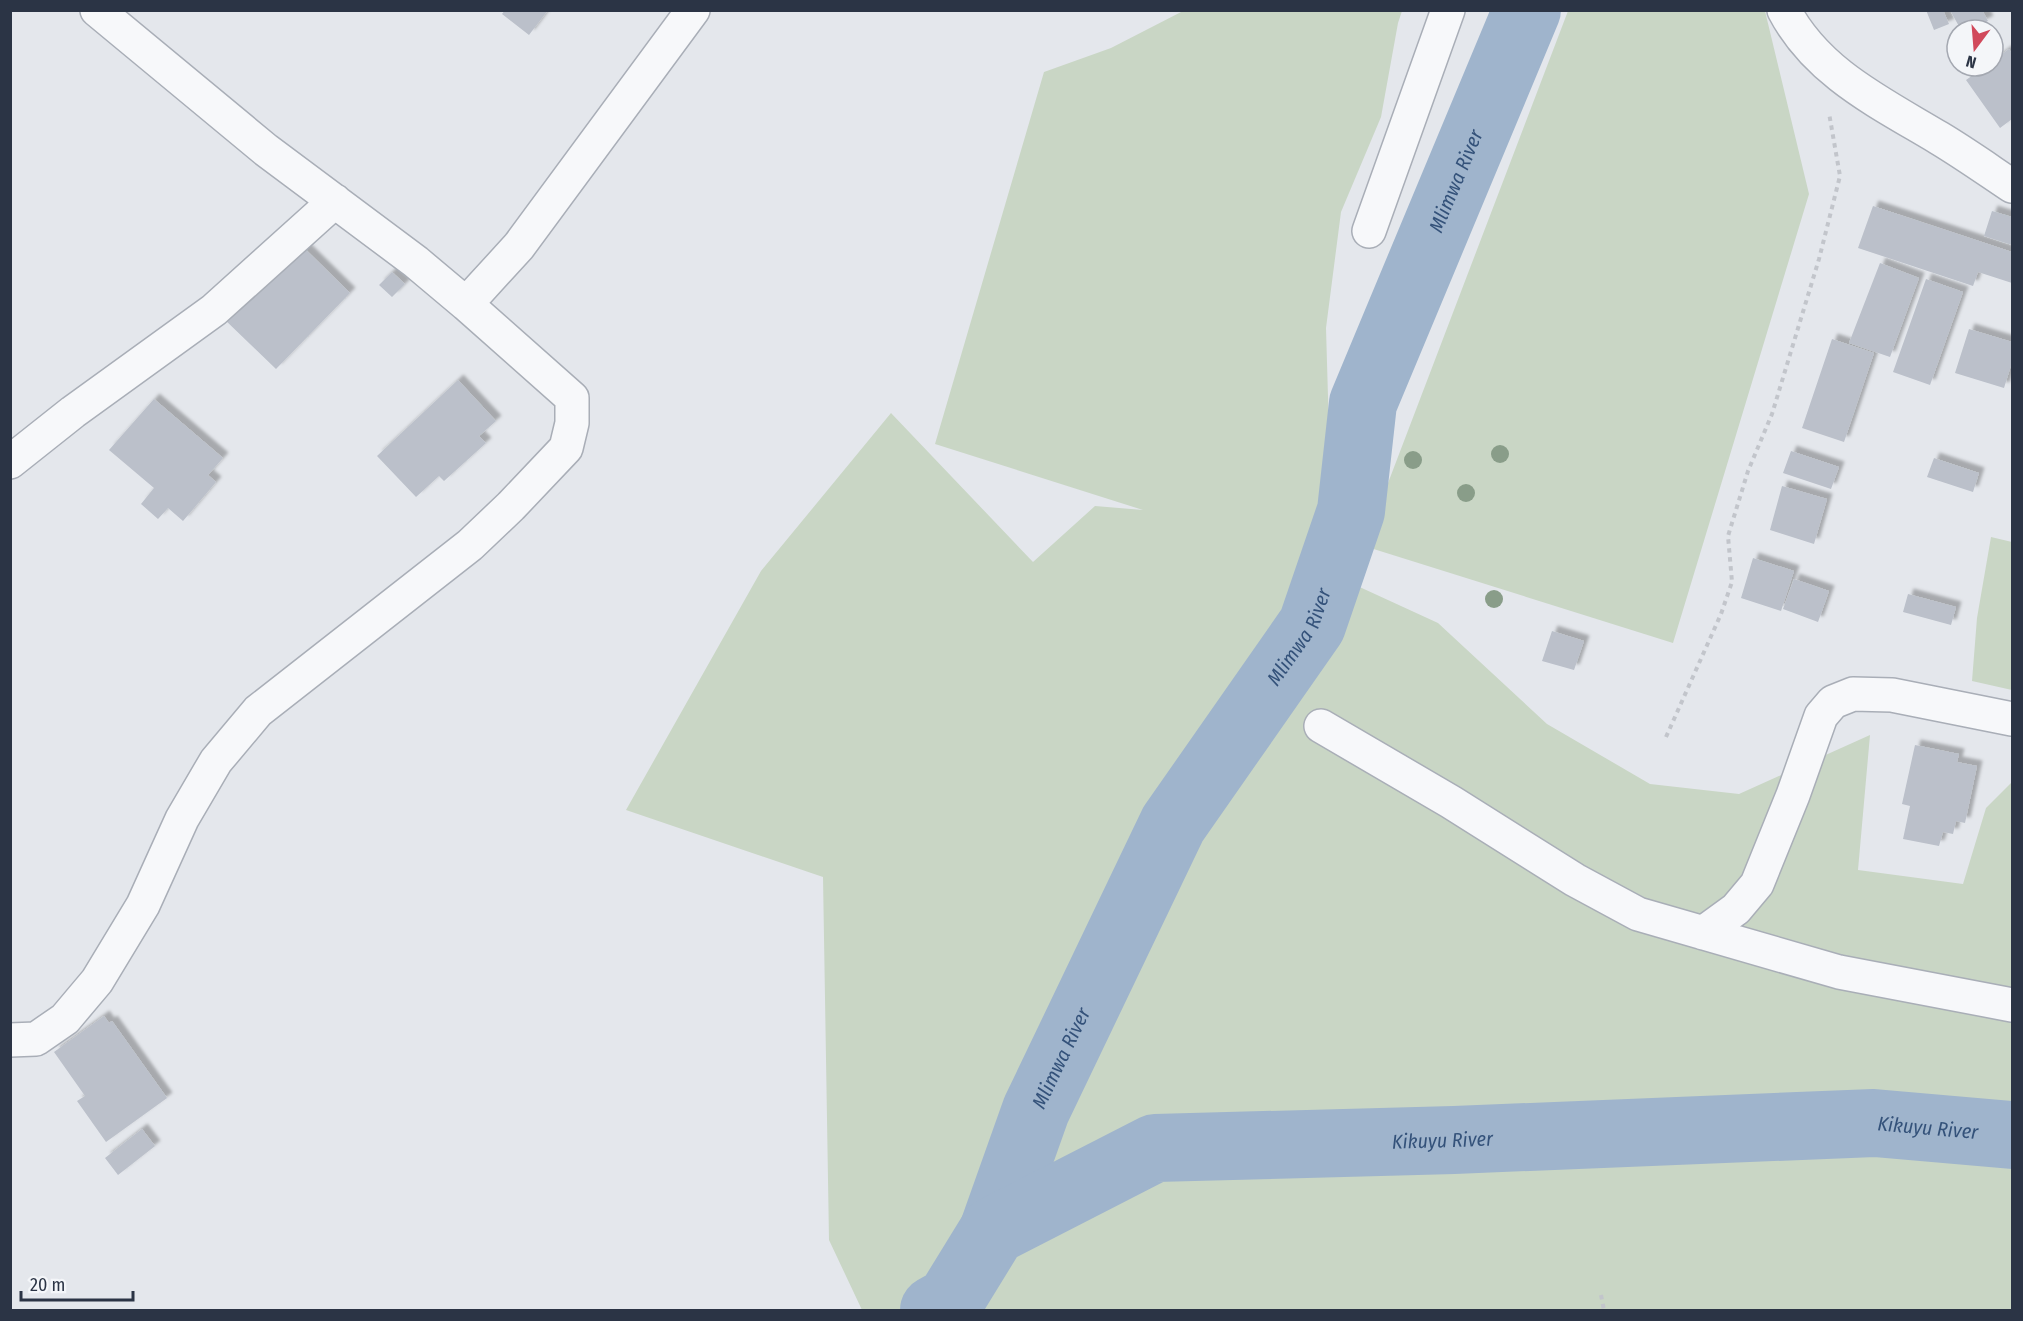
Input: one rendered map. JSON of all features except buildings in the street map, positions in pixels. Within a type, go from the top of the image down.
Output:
[{"type":"street","points":[[10,1040],[36,1038],[65,1019],[97,981],[143,905],[182,819],[216,761],[258,711],[470,545],[566,448],[572,423],[572,398],[466,304],[416,262],[266,150],[98,10]]},
{"type":"street","points":[[1369,231],[1448,10]]},
{"type":"street","points":[[1784,10],[1820,59],[1868,97],[1940,139],[2013,186]]},
{"type":"street","points":[[466,304],[519,246],[690,12]]},
{"type":"street","points":[[10,462],[73,412],[214,310],[335,201]]},
{"type":"street","points":[[1703,933],[1736,909],[1756,884],[1793,795],[1821,716],[1833,702],[1853,694],[1892,695],[2013,719]]},
{"type":"street","points":[[1321,726],[1451,802],[1575,880],[1638,914],[1839,972],[2013,1005]]},
{"type":"path","points":[[1666,737],[1721,614],[1732,582],[1728,536],[1748,471],[1779,392],[1819,259],[1840,176],[1820,59]]},
{"type":"path","points":[[1601,1294],[1604,1311]]},
{"type":"green space","points":[[1183,11],[1402,11],[1381,117],[1341,212],[1326,328],[1330,466],[1306,561],[1303,561],[1438,623],[1547,724],[1650,784],[1739,794],[1870,735],[1858,870],[1963,884],[1986,808],[2012,782],[2012,1310],[862,1310],[829,1240],[823,877],[626,810],[761,571],[891,413],[1033,562],[1095,506],[1143,510],[935,444],[1044,72],[1111,48]]},
{"type":"green space","points":[[1568,11],[1765,11],[1809,194],[1673,643],[1364,546]]},
{"type":"green space","points":[[1991,537],[2012,542],[2012,690],[1972,681],[1977,618]]},
{"type":"waterway","name":"Mlimwa River","points":[[993,1231],[1036,1110],[1173,824],[1312,625],[1351,511],[1363,403],[1527,10]]},
{"type":"waterway","name":"Kikuyu River","points":[[934,1310],[950,1301],[993,1231],[1155,1148],[1454,1140],[1874,1123],[2012,1135]]}]
